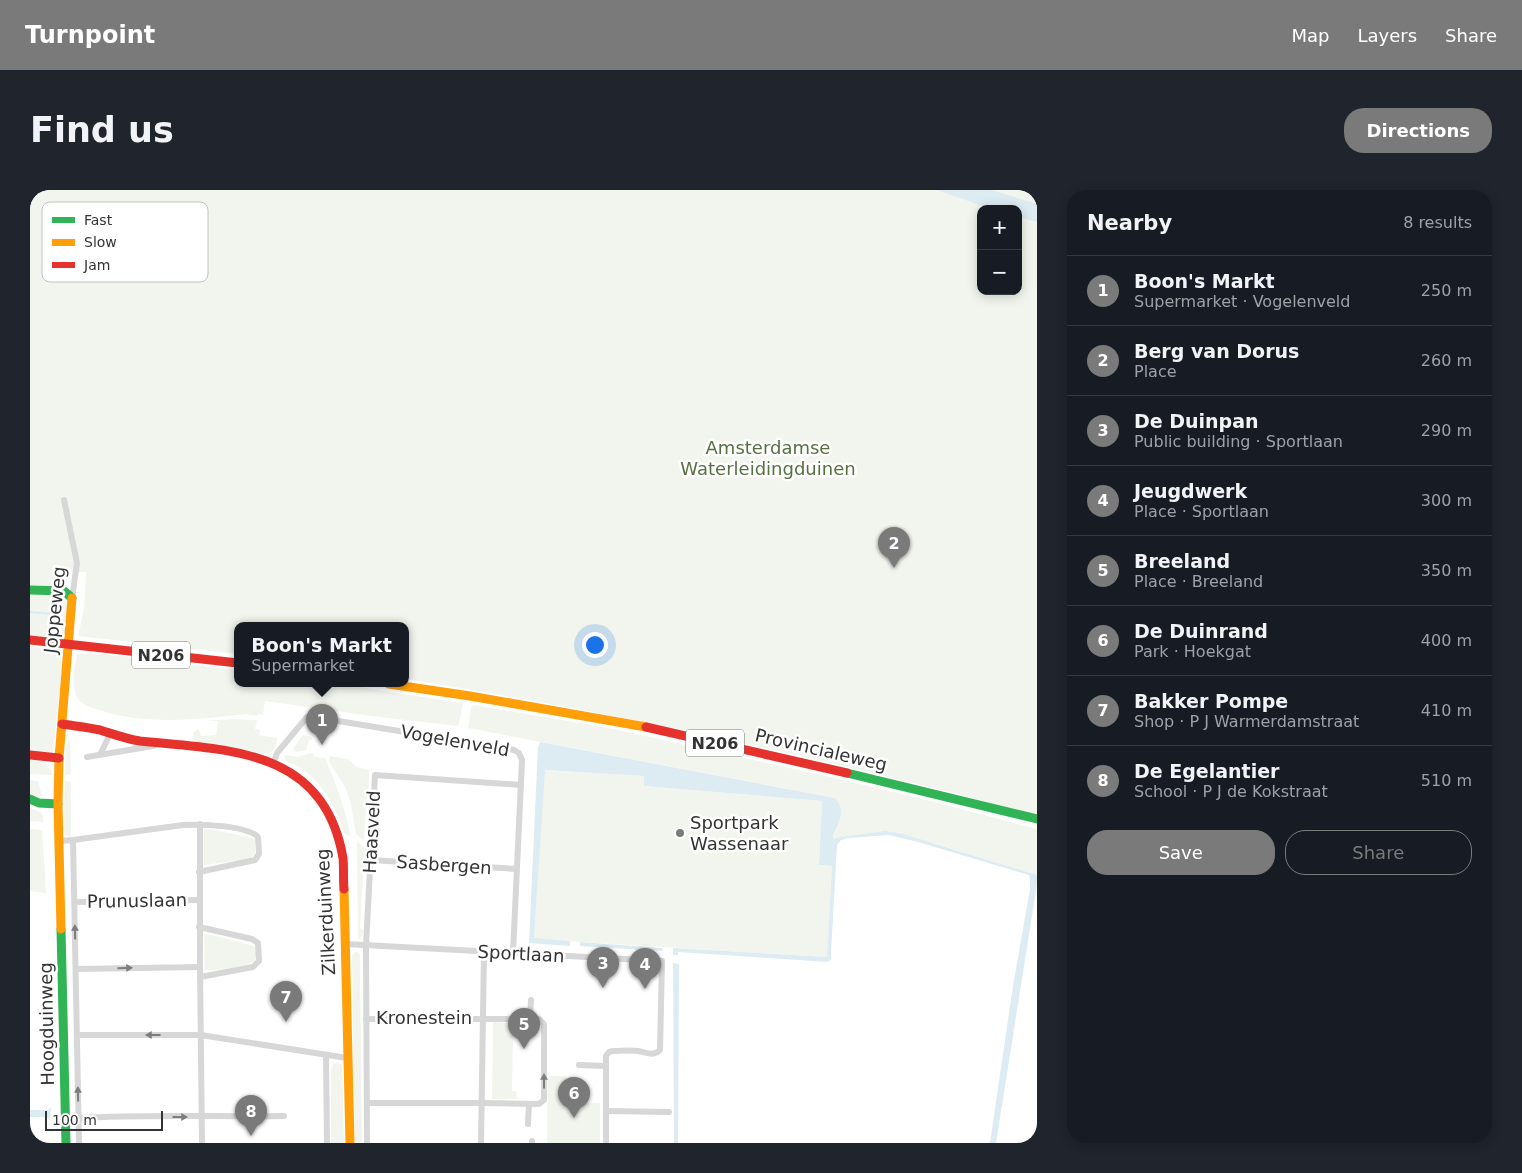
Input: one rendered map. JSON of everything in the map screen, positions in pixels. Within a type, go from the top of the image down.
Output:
[{"type":"main road","points":[[30,590],[64,591],[72,598]]},
{"type":"main road","name":"Joppeweg","points":[[62,724],[72,598]]},
{"type":"main road","name":"N206","points":[[30,640],[234,663]]},
{"type":"main road","name":"Provincialeweg","points":[[408,687],[647,727],[909,787],[1037,820]]},
{"type":"main road","name":"Zilkerduinweg","points":[[62,724],[94,729],[134,740],[225,749],[274,762],[300,778],[324,804],[337,830],[343,860],[350,1143]]},
{"type":"main road","name":"Hoogduinweg","points":[[62,724],[58,804],[66,1143]]},
{"type":"main road","points":[[30,756],[59,758]]},
{"type":"main road","points":[[30,799],[38,803],[58,804]]},
{"type":"street","name":"Joppeweg","points":[[64,500],[77,563],[72,598]]},
{"type":"street","name":"Vogelenveld","points":[[274,762],[277,753],[307,717],[314,716],[514,750],[519,754],[522,760],[513,954]]},
{"type":"street","points":[[100,755],[110,734]]},
{"type":"street","name":"Zilkerduinweg","points":[[87,757],[153,746],[160,742]]},
{"type":"street","name":"Haasveld","points":[[366,945],[375,775],[521,785]]},
{"type":"street","points":[[59,840],[200,824],[213,824],[255,834],[259,841],[258,858],[251,862],[199,872]]},
{"type":"street","points":[[200,824],[202,1143]]},
{"type":"street","name":"Hoogduinweg","points":[[72,840],[75,902],[79,1143]]},
{"type":"street","name":"Sasbergen","points":[[371,860],[517,869]]},
{"type":"street","name":"Prunuslaan","points":[[75,902],[199,900]]},
{"type":"street","points":[[200,927],[252,939],[259,947],[259,961],[254,967],[200,976]]},
{"type":"street","name":"Sportlaan","points":[[345,944],[662,961],[660,1050],[655,1054],[645,1054],[641,1051],[609,1052],[606,1056],[606,1066]]},
{"type":"street","name":"Zilkerduinweg","points":[[366,945],[368,1143]]},
{"type":"street","points":[[481,1143],[484,952]]},
{"type":"street","points":[[76,969],[200,967]]},
{"type":"street","points":[[367,1104],[539,1104],[544,1100],[544,1024],[539,1019],[530,1019],[530,1000]]},
{"type":"street","name":"Kronestein","points":[[366,1019],[530,1019]]},
{"type":"street","points":[[77,1035],[201,1035],[347,1058]]},
{"type":"street","points":[[326,1055],[327,1143]]},
{"type":"street","points":[[579,1065],[606,1066],[606,1143]]},
{"type":"street","points":[[528,1104],[528,1124]]},
{"type":"street","points":[[606,1111],[669,1112]]},
{"type":"street","points":[[79,1118],[118,1116],[284,1116]]},
{"type":"green space","name":"Amsterdamse Waterleidingduinen","points":[[30,190],[1037,190],[1037,815],[802,756],[645,722],[409,679],[409,622],[234,622],[234,654],[78,636],[84,609],[86,572],[70,572],[68,579],[57,586],[30,587]]},
{"type":"green space","points":[[54,592],[68,598],[65,635],[55,635],[54,638],[30,636],[30,593]]},
{"type":"green space","points":[[30,646],[64,652],[53,752],[30,753]]},
{"type":"green space","points":[[92,653],[234,670],[234,687],[358,687],[462,703],[463,705],[458,726],[265,701],[263,715],[258,714],[257,716],[245,714],[171,720],[134,718],[90,707],[78,699],[74,689],[74,671],[77,654]]},
{"type":"green space","points":[[474,705],[614,729],[835,778],[1037,829],[1037,875],[943,846],[884,831],[840,837],[834,840],[833,837],[839,820],[835,798],[468,728],[471,708]]},
{"type":"green space","points":[[257,720],[255,729],[260,730],[259,735],[277,738],[274,749],[265,754],[194,741],[193,733],[197,729],[201,736],[216,735],[218,721],[202,721]]},
{"type":"green space","points":[[303,735],[312,737],[312,740],[309,740],[306,750],[295,752],[293,748]]},
{"type":"green space","points":[[70,738],[71,774],[65,775],[66,749]]},
{"type":"green space","points":[[310,753],[314,754],[314,757],[325,758],[343,805],[350,836],[344,833],[324,790],[316,780],[298,766],[288,763],[284,757],[285,755],[298,757]]},
{"type":"green space","points":[[330,756],[347,759],[357,767],[369,770],[364,841],[356,834],[347,792],[329,760]]},
{"type":"green space","points":[[30,758],[44,763],[49,767],[52,775],[30,774]]},
{"type":"green space","name":"Sportpark Wassenaar","points":[[544,770],[644,776],[644,786],[822,801],[819,865],[832,866],[827,957],[534,939]]},
{"type":"green space","points":[[30,780],[38,781],[42,796],[36,797],[30,794]]},
{"type":"green space","points":[[65,781],[71,782],[71,837],[66,835],[63,830]]},
{"type":"green space","points":[[30,808],[42,813],[44,822],[30,821]]},
{"type":"green space","points":[[205,828],[252,838],[255,840],[255,854],[249,859],[204,865]]},
{"type":"green space","points":[[30,829],[42,830],[46,893],[30,891]]},
{"type":"green space","points":[[357,842],[364,848],[367,848],[366,871],[363,872],[360,928],[363,930],[362,936],[358,939]]},
{"type":"green space","points":[[207,934],[254,946],[256,948],[255,960],[240,967],[205,970],[204,935]]},
{"type":"green space","points":[[357,951],[360,955],[362,1143],[355,1143],[352,957]]},
{"type":"green space","points":[[493,1022],[517,1023],[517,1030],[513,1030],[512,1091],[516,1091],[517,1099],[492,1099]]},
{"type":"green space","points":[[336,1063],[342,1066],[344,1143],[331,1143],[331,1070],[332,1065]]},
{"type":"green space","points":[[548,1076],[566,1076],[566,1102],[600,1103],[600,1143],[547,1143]]},
{"type":"shaded area","points":[[937,190],[992,190],[1037,204],[1037,222],[1022,218],[1022,205],[980,205]]},
{"type":"shaded area","points":[[540,742],[835,798],[839,803],[841,812],[833,836],[834,839],[885,831],[903,834],[1037,875],[996,1143],[990,1143],[1013,986],[1030,889],[1029,875],[889,835],[848,838],[841,840],[837,845],[831,959],[828,962],[678,952],[678,955],[673,955],[673,948],[827,957],[832,866],[819,865],[822,801],[644,786],[644,776],[545,770],[534,938],[570,941],[570,946],[529,943],[538,747]]},
{"type":"shaded area","points":[[580,942],[662,948],[663,951],[580,946]]},
{"type":"shaded area","points":[[673,963],[679,964],[678,1143],[674,1143]]},
{"type":"shaded area","points":[[51,1107],[50,1121],[47,1117],[30,1117],[30,1110],[48,1110]]},
{"type":"waterway","points":[[30,612],[54,614]]},
{"type":"traffic: fast","points":[[30,590],[64,591],[72,598]]},
{"type":"traffic: fast","points":[[847,773],[1037,819]]},
{"type":"traffic: fast","points":[[30,799],[39,803],[58,804]]},
{"type":"traffic: fast","points":[[61,929],[66,1143]]},
{"type":"traffic: slow","points":[[61,929],[58,804],[59,758],[72,598]]},
{"type":"traffic: slow","points":[[409,687],[646,727]]},
{"type":"traffic: slow","points":[[344,889],[350,1143]]},
{"type":"traffic: jam","points":[[30,640],[234,663]]},
{"type":"traffic: jam","points":[[62,724],[100,730],[140,741],[238,753],[268,762],[294,775],[316,795],[332,822],[343,858],[344,889]]},
{"type":"traffic: jam","points":[[646,727],[847,773]]},
{"type":"traffic: jam","points":[[30,755],[59,758]]},
{"type":"place","name":"Berg van Dorus","points":[[894,568]]},
{"type":"place","name":"Boon's Markt","points":[[322,745]]},
{"type":"place","name":"Sportpark Wassenaar","points":[[680,833]]},
{"type":"place","name":"De Duinpan","points":[[603,988]]},
{"type":"place","name":"Jeugdwerk","points":[[645,989]]},
{"type":"place","name":"Bakker Pompe","points":[[286,1022]]},
{"type":"place","name":"Breeland","points":[[524,1049]]},
{"type":"place","name":"De Duinrand","points":[[574,1118]]},
{"type":"place","name":"De Egelantier","points":[[251,1136]]}]
